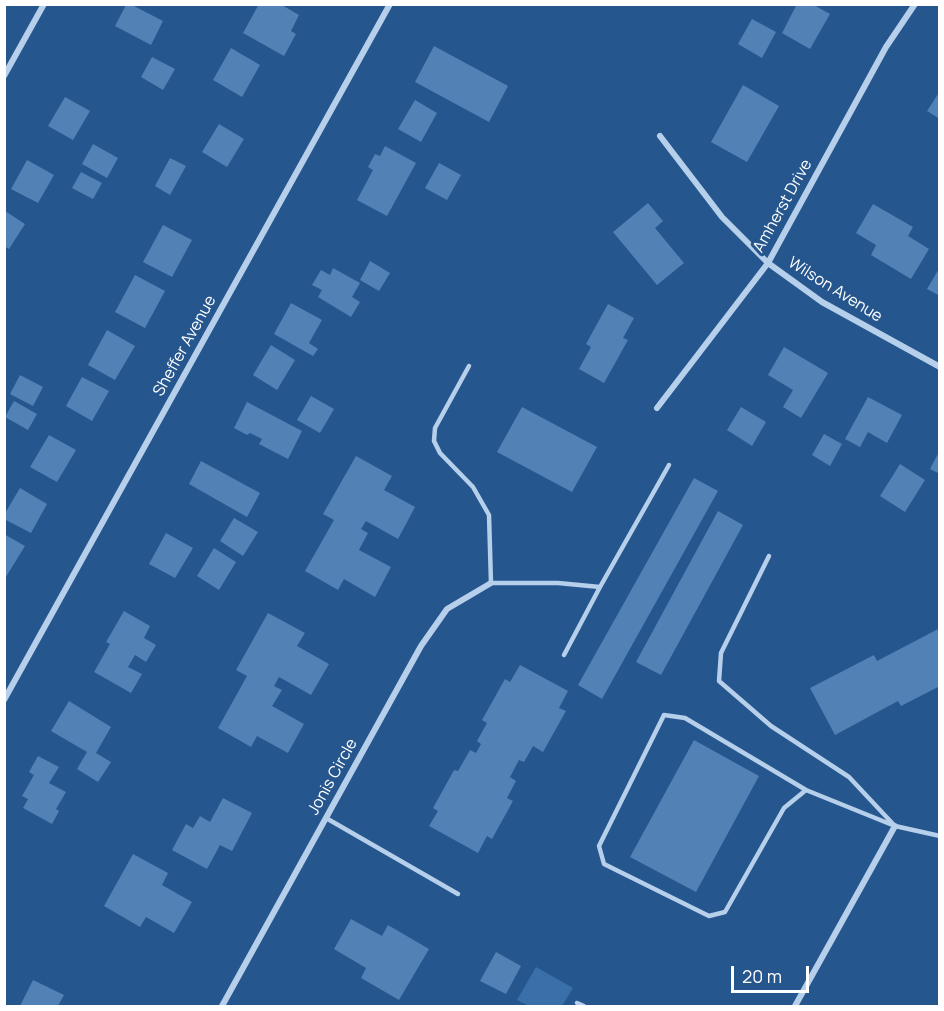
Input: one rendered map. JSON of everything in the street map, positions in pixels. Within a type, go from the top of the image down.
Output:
[{"type":"street","points":[[4,76],[44,4]]},
{"type":"street","name":"Sheffer Avenue","points":[[4,700],[390,4]]},
{"type":"street","name":"Amherst Drive","points":[[657,408],[768,263],[886,47],[915,4]]},
{"type":"street","name":"Wilson Avenue","points":[[660,136],[722,217],[768,263],[822,302],[939,368]]},
{"type":"street","name":"Jonis Circle","points":[[222,1006],[421,645],[447,609],[491,583]]},
{"type":"street","points":[[795,1006],[895,826]]},
{"type":"lane","points":[[469,366],[435,428],[434,441],[440,453],[473,487],[489,515],[491,583],[558,583],[600,587]]},
{"type":"lane","points":[[564,655],[669,465]]},
{"type":"lane","points":[[769,556],[721,653],[719,681],[771,726],[849,777],[895,826]]},
{"type":"lane","points":[[806,790],[784,808],[724,912],[709,916],[604,864],[599,846],[664,715],[685,718],[806,790],[895,826],[939,836]]},
{"type":"lane","points":[[326,818],[458,894]]},
{"type":"lane","points":[[577,1003],[584,1006]]},
{"type":"shaded area","points":[[536,967],[573,988],[562,1006],[529,1006],[517,1000]]},
{"type":"building","points":[[259,4],[280,4],[299,15],[291,31],[296,34],[284,56],[243,33]]},
{"type":"building","points":[[797,4],[812,4],[830,14],[810,49],[782,33]]},
{"type":"building","points":[[126,5],[132,5],[163,21],[151,45],[115,26]]},
{"type":"building","points":[[752,19],[776,32],[762,58],[738,44]]},
{"type":"building","points":[[434,46],[508,86],[489,122],[415,82]]},
{"type":"building","points":[[231,48],[260,65],[242,97],[213,80]]},
{"type":"building","points":[[152,57],[175,69],[163,90],[141,77]]},
{"type":"building","points":[[743,85],[779,106],[747,162],[711,142]]},
{"type":"building","points":[[940,91],[940,119],[927,111]]},
{"type":"building","points":[[65,97],[90,111],[73,140],[48,126]]},
{"type":"building","points":[[415,100],[437,113],[421,142],[398,129]]},
{"type":"building","points":[[219,124],[244,139],[227,167],[202,152]]},
{"type":"building","points":[[93,144],[118,158],[107,178],[82,164]]},
{"type":"building","points":[[385,146],[416,163],[387,216],[357,200],[373,170],[368,167],[375,154],[380,156]]},
{"type":"building","points":[[170,158],[186,166],[170,195],[155,186]]},
{"type":"building","points":[[27,160],[54,175],[38,203],[11,189]]},
{"type":"building","points":[[439,163],[461,175],[447,200],[425,188]]},
{"type":"building","points":[[81,172],[102,183],[93,199],[72,188]]},
{"type":"building","points":[[648,203],[663,221],[655,228],[684,263],[657,285],[613,232]]},
{"type":"building","points":[[873,204],[913,227],[908,236],[929,249],[911,279],[871,255],[876,245],[856,233]]},
{"type":"building","points":[[5,211],[25,224],[9,249],[4,246]]},
{"type":"building","points":[[163,225],[192,240],[172,277],[143,262]]},
{"type":"building","points":[[370,261],[390,273],[379,291],[360,280]]},
{"type":"building","points":[[940,267],[940,296],[927,289]]},
{"type":"building","points":[[333,268],[360,283],[352,297],[360,302],[351,317],[318,297],[322,290],[312,285],[321,270],[330,275]]},
{"type":"building","points":[[135,275],[165,291],[145,328],[115,312]]},
{"type":"building","points":[[291,303],[322,320],[309,343],[318,349],[313,356],[274,334]]},
{"type":"building","points":[[608,304],[634,318],[623,338],[628,340],[604,383],[579,369],[591,347],[586,344]]},
{"type":"building","points":[[107,330],[135,346],[115,380],[88,365]]},
{"type":"building","points":[[271,345],[295,360],[277,390],[253,375]]},
{"type":"building","points":[[784,347],[828,373],[801,418],[783,407],[793,390],[768,375]]},
{"type":"building","points":[[20,375],[43,387],[33,406],[10,394]]},
{"type":"building","points":[[82,377],[109,391],[92,421],[66,406]]},
{"type":"building","points":[[311,396],[334,409],[320,433],[297,420]]},
{"type":"building","points":[[868,397],[902,415],[887,443],[868,432],[860,447],[845,439]]},
{"type":"building","points":[[14,401],[37,414],[28,430],[5,417]]},
{"type":"building","points":[[247,402],[302,431],[288,459],[259,444],[262,439],[234,428]]},
{"type":"building","points":[[522,407],[597,447],[572,492],[497,452]]},
{"type":"building","points":[[741,407],[766,422],[752,446],[727,430]]},
{"type":"building","points":[[824,434],[842,444],[830,466],[812,455]]},
{"type":"building","points":[[49,435],[76,450],[57,482],[30,467]]},
{"type":"building","points":[[940,450],[940,474],[930,469]]},
{"type":"building","points":[[356,456],[392,476],[384,490],[415,507],[398,539],[366,521],[361,529],[368,533],[359,550],[391,567],[375,597],[344,579],[338,590],[305,571],[334,520],[323,514]]},
{"type":"building","points":[[201,461],[260,493],[247,517],[189,484]]},
{"type":"building","points":[[900,464],[925,480],[905,512],[880,496]]},
{"type":"building","points":[[694,478],[718,491],[602,699],[578,685]]},
{"type":"building","points":[[20,488],[47,504],[31,533],[4,519],[4,515]]},
{"type":"building","points":[[718,511],[743,525],[661,675],[636,662]]},
{"type":"building","points":[[234,518],[258,532],[243,556],[220,541]]},
{"type":"building","points":[[166,533],[193,548],[175,578],[149,564]]},
{"type":"building","points":[[4,534],[25,546],[4,580]]},
{"type":"building","points":[[214,548],[236,562],[219,590],[197,576]]},
{"type":"building","points":[[124,611],[150,626],[144,638],[156,645],[146,662],[135,655],[128,667],[142,674],[131,693],[94,672],[110,644],[106,642]]},
{"type":"building","points":[[268,613],[305,633],[297,646],[329,664],[311,695],[279,677],[274,686],[282,690],[272,706],[304,724],[288,753],[257,736],[251,747],[218,728],[247,676],[236,670]]},
{"type":"building","points":[[940,628],[940,686],[901,706],[898,701],[835,735],[810,688],[874,655],[877,661]]},
{"type":"building","points":[[520,665],[568,691],[559,708],[566,711],[543,752],[533,746],[524,762],[519,760],[510,777],[516,781],[507,798],[513,801],[492,839],[487,836],[478,853],[429,826],[438,811],[433,808],[454,770],[458,771],[470,750],[476,753],[481,744],[477,741],[487,723],[482,720],[505,679],[510,682]]},
{"type":"building","points":[[69,701],[111,727],[96,753],[111,762],[98,782],[77,769],[87,752],[51,731]]},
{"type":"building","points":[[694,740],[759,776],[696,892],[630,857]]},
{"type":"building","points":[[38,756],[59,767],[49,783],[66,792],[56,809],[59,811],[52,824],[23,808],[28,799],[22,796],[34,775],[29,772]]},
{"type":"building","points":[[223,798],[252,813],[232,851],[220,845],[207,869],[172,850],[186,824],[193,828],[200,816],[210,822]]},
{"type":"building","points":[[133,854],[168,873],[162,885],[192,902],[174,933],[146,917],[140,927],[104,906]]},
{"type":"building","points":[[351,919],[382,936],[388,925],[429,949],[399,1000],[361,978],[366,968],[334,949]]},
{"type":"building","points":[[496,952],[521,966],[506,994],[480,981]]},
{"type":"building","points":[[33,980],[64,995],[58,1006],[20,1006]]}]
